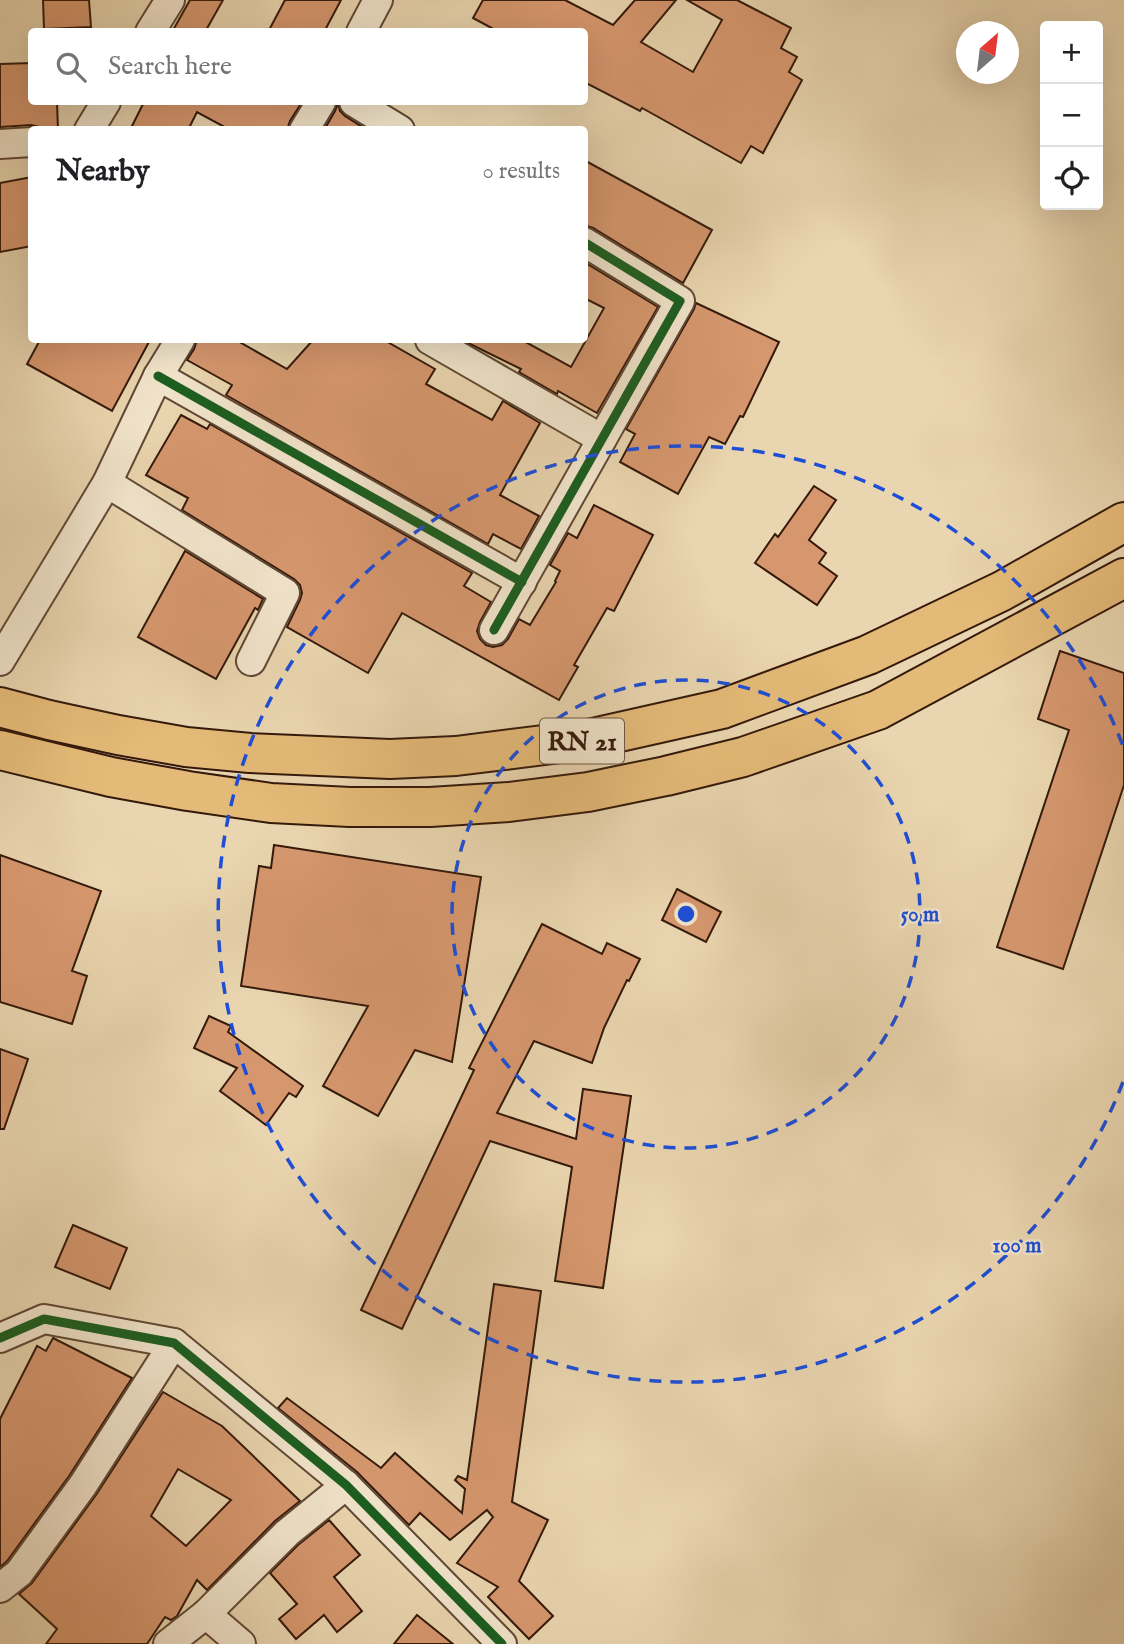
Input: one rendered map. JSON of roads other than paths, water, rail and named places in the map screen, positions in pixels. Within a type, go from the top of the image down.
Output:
[{"type":"main road","name":"RN 21","points":[[0,707],[118,735],[186,747],[277,755],[390,759],[456,756],[584,740],[722,709],[869,655],[1002,591],[1124,522]]},
{"type":"main road","name":"RN 21","points":[[0,750],[111,777],[271,803],[430,807],[509,802],[588,792],[743,757],[878,710],[1124,578]]},
{"type":"street","points":[[151,28],[154,0]]},
{"type":"street","points":[[152,28],[170,0]]},
{"type":"street","points":[[362,28],[378,0]]},
{"type":"street","points":[[91,126],[104,105]]},
{"type":"street","points":[[306,126],[319,105]]},
{"type":"street","points":[[359,105],[393,126]]},
{"type":"street","points":[[0,144],[28,142]]},
{"type":"street","points":[[494,631],[680,301],[588,244]]},
{"type":"street","points":[[0,661],[107,483],[158,376],[178,343]]},
{"type":"street","points":[[435,343],[602,439]]},
{"type":"street","points":[[158,376],[522,582]]},
{"type":"street","points":[[107,483],[285,593],[251,661]]},
{"type":"street","points":[[0,1338],[44,1320],[174,1343],[346,1485],[502,1644]]},
{"type":"street","points":[[0,1588],[19,1573],[83,1485],[174,1343]]},
{"type":"street","points":[[168,1644],[206,1614],[287,1533],[346,1485]]},
{"type":"street","points":[[206,1614],[241,1644]]}]
